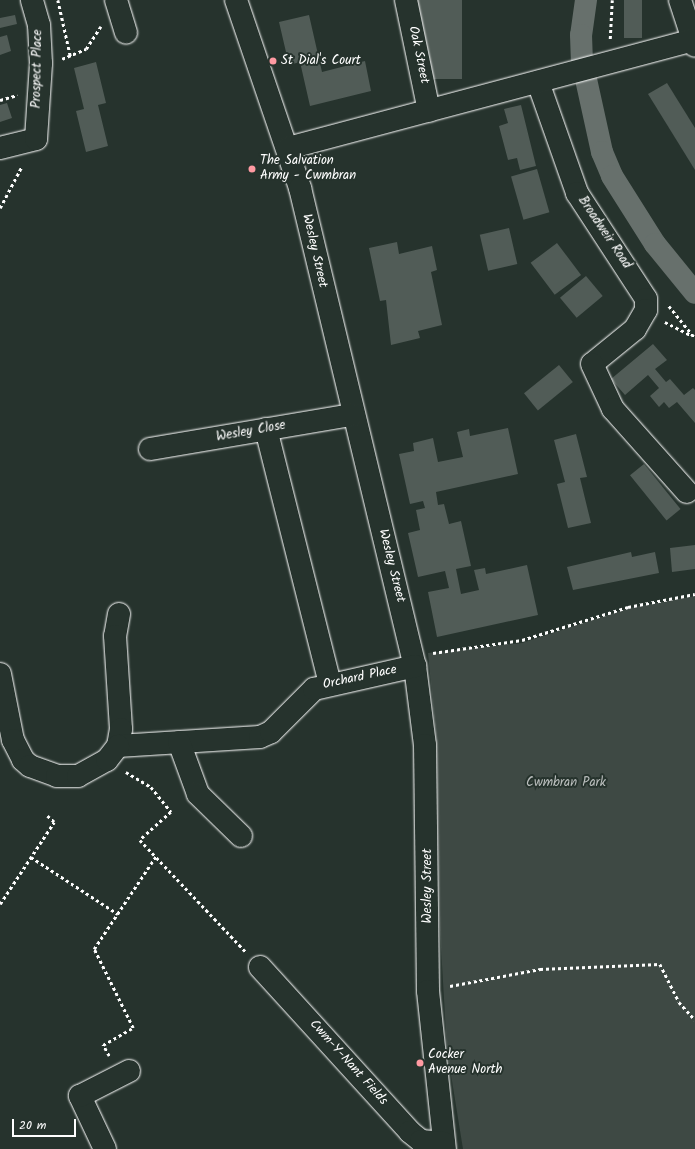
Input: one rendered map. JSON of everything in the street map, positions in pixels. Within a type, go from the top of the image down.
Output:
[{"type":"street","name":"Prospect Place","points":[[32,0],[39,25],[41,63],[36,139]]},
{"type":"street","points":[[116,0],[126,32]]},
{"type":"street","name":"Wesley Street","points":[[236,0],[288,148],[352,414],[414,661],[426,745],[428,991],[444,1146]]},
{"type":"street","name":"Oak Street","points":[[406,0],[429,110]]},
{"type":"street","points":[[288,148],[608,63],[694,43],[680,0]]},
{"type":"street","name":"Broadweir Road","points":[[538,82],[577,193],[644,290],[646,310]]},
{"type":"street","points":[[0,148],[36,139]]},
{"type":"street","points":[[646,310],[635,329],[592,364],[613,409],[687,492]]},
{"type":"street","name":"Wesley Close","points":[[150,449],[352,414]]},
{"type":"street","points":[[266,429],[330,683]]},
{"type":"street","points":[[0,674],[13,740],[23,760],[38,770],[67,777],[89,772],[112,753],[121,729],[115,636],[119,614]]},
{"type":"street","name":"Orchard Place","points":[[112,753],[179,742],[266,735],[307,694],[330,683],[414,661]]},
{"type":"street","points":[[179,742],[198,794],[240,836]]},
{"type":"street","name":"Cwm-Y-Nant Fields","points":[[260,967],[410,1132],[421,1141],[444,1146]]},
{"type":"street","points":[[105,1149],[80,1096],[124,1074]]},
{"type":"path","points":[[58,0],[71,58],[86,49],[103,22]]},
{"type":"path","points":[[608,63],[612,0]]},
{"type":"path","points":[[0,208],[36,139]]},
{"type":"path","points":[[646,310],[692,335]]},
{"type":"path","points":[[414,661],[522,640],[621,609],[695,594]]},
{"type":"path","points":[[112,753],[150,787],[171,812],[140,840],[260,967]]},
{"type":"path","points":[[0,904],[54,822],[47,816]]},
{"type":"path","points":[[124,1074],[103,1045],[133,1028],[94,949],[156,856]]},
{"type":"path","points":[[31,857],[118,914]]},
{"type":"path","points":[[428,991],[540,969],[660,964],[679,1002],[695,1020]]},
{"type":"green space","name":"Cwmbran Park","points":[[695,596],[695,1149],[463,1149],[447,1050],[439,913],[437,746],[428,653],[522,643],[629,608]]},
{"type":"building","points":[[418,0],[462,0],[462,79],[418,79]]},
{"type":"building","points":[[624,0],[642,0],[642,38],[624,38]]},
{"type":"building","points":[[15,15],[17,24],[0,28],[0,18]]},
{"type":"building","points":[[309,15],[322,72],[365,61],[371,91],[310,106],[300,62],[289,65],[279,22]]},
{"type":"building","points":[[7,35],[11,51],[0,55],[0,37]]},
{"type":"building","points":[[96,62],[106,103],[98,105],[108,146],[86,152],[76,111],[84,109],[74,68]]},
{"type":"building","points":[[667,83],[695,128],[695,170],[648,94]]},
{"type":"building","points":[[7,103],[12,118],[0,122],[0,105]]},
{"type":"building","points":[[521,105],[536,166],[520,170],[517,158],[508,160],[499,126],[508,123],[504,109]]},
{"type":"building","points":[[537,169],[549,212],[523,220],[511,176]]},
{"type":"building","points":[[509,228],[517,264],[488,271],[480,235]]},
{"type":"building","points":[[397,242],[399,254],[432,246],[437,270],[431,272],[442,325],[418,331],[420,338],[391,345],[386,300],[380,301],[369,248]]},
{"type":"building","points":[[557,243],[581,275],[555,295],[531,263]]},
{"type":"building","points":[[586,276],[603,296],[577,318],[560,298]]},
{"type":"building","points":[[653,344],[667,360],[655,369],[666,382],[670,379],[684,395],[693,388],[695,390],[695,423],[677,402],[669,408],[664,402],[659,407],[650,396],[659,388],[648,375],[625,395],[611,379]]},
{"type":"building","points":[[559,365],[573,382],[538,410],[524,393]]},
{"type":"building","points":[[508,428],[518,474],[436,492],[438,505],[444,504],[449,524],[461,521],[471,566],[456,569],[461,594],[479,590],[474,570],[485,568],[486,574],[527,565],[538,615],[437,637],[428,592],[449,588],[445,571],[418,577],[408,533],[420,530],[416,510],[425,508],[423,501],[410,504],[399,454],[414,451],[413,443],[433,438],[438,462],[463,457],[457,432],[469,429],[470,436]]},
{"type":"building","points":[[576,434],[587,477],[580,478],[591,523],[568,528],[557,484],[565,482],[554,440]]},
{"type":"building","points":[[644,464],[681,509],[667,520],[630,475]]},
{"type":"building","points":[[695,545],[695,569],[672,572],[670,548]]},
{"type":"building","points":[[631,552],[632,557],[655,552],[659,573],[573,590],[567,567]]},
{"type":"waterway","points":[[586,0],[581,35],[582,61],[602,152],[612,176],[655,244],[695,293]]},
{"type":"place","name":"St Dial's Court","points":[[273,61]]},
{"type":"place","name":"The Salvation Army - Cwmbran","points":[[252,169]]},
{"type":"place","name":"Cocker Avenue North","points":[[420,1063]]}]
